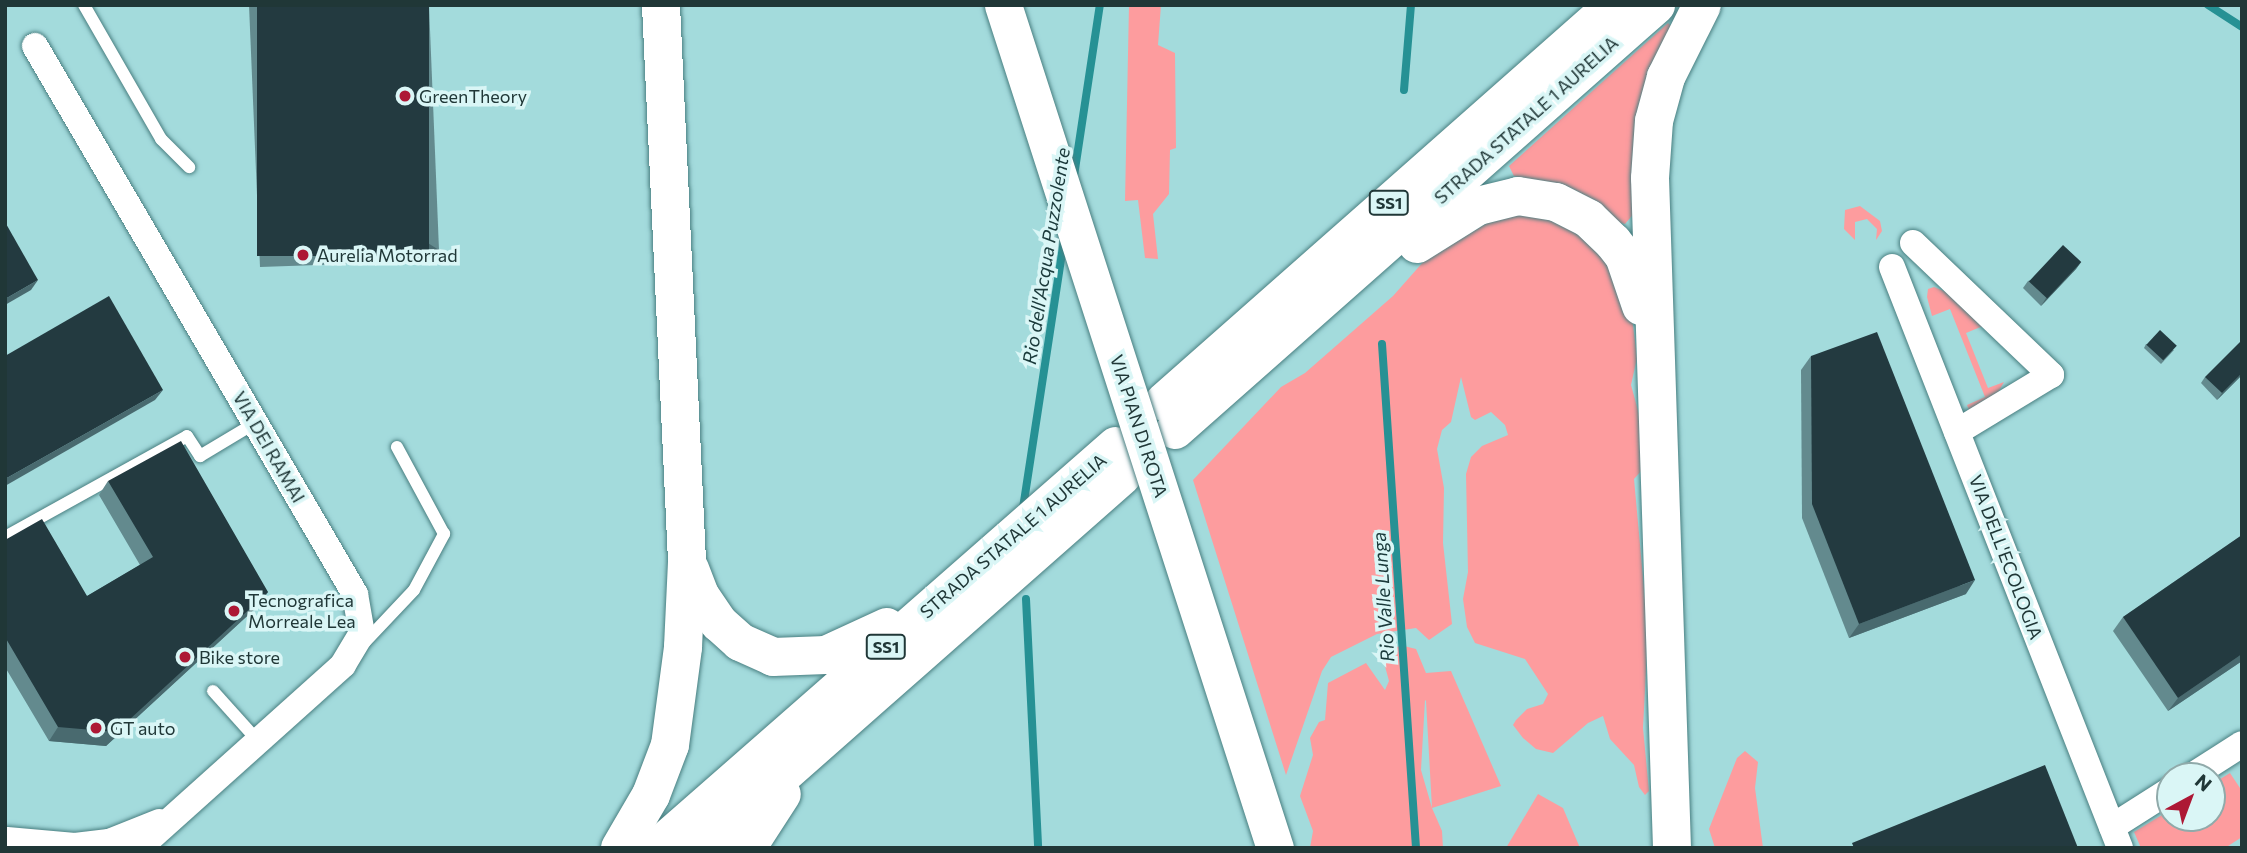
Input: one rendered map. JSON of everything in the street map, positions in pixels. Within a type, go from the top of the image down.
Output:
[{"type":"highway","points":[[620,848],[651,795],[675,724],[687,561],[661,5]]},
{"type":"highway","name":"STRADA STATALE 1 AURELIA","points":[[1614,5],[1170,416],[1238,376],[1656,5]]},
{"type":"highway","points":[[1672,848],[1654,373],[1652,139],[1666,77],[1702,5]]},
{"type":"highway","points":[[1238,376],[1308,333],[1455,216],[1518,196],[1574,209],[1600,229],[1624,256],[1637,291],[1654,373]]},
{"type":"highway","name":"STRADA STATALE 1 AURELIA","points":[[657,848],[982,562],[1119,461],[834,730],[700,848]]},
{"type":"highway","points":[[687,561],[709,612],[728,633],[756,651],[790,660],[843,650],[887,627],[982,562]]},
{"type":"highway","points":[[747,848],[785,789],[834,730]]},
{"type":"main road","name":"VIA PIAN DI ROTA","points":[[1003,5],[1275,848]]},
{"type":"street","name":"VIA DEI RAMAI","points":[[35,46],[355,594],[362,633],[343,665],[183,813],[139,848]]},
{"type":"street","points":[[1913,243],[2051,375],[1957,432]]},
{"type":"street","name":"VIA DELL'ECOLOGIA","points":[[1892,267],[2116,837]]},
{"type":"street","points":[[2214,762],[2242,744]]},
{"type":"street","points":[[2116,837],[2156,802]]},
{"type":"street","name":"VIA DEI RAMAI","points":[[8,842],[75,846],[109,842],[183,813]]},
{"type":"lane","points":[[84,5],[161,139],[189,167]]},
{"type":"lane","points":[[5,537],[187,436],[200,456],[255,423]]},
{"type":"lane","points":[[343,665],[414,590],[444,534],[397,447]]},
{"type":"lane","points":[[213,691],[260,742]]},
{"type":"shaded area","points":[[1129,5],[1161,5],[1158,45],[1175,53],[1176,148],[1170,150],[1169,194],[1153,214],[1158,259],[1145,258],[1138,200],[1125,201]]},
{"type":"shaded area","points":[[1668,23],[1675,29],[1636,211],[1625,224],[1612,221],[1558,186],[1514,176],[1509,166]]},
{"type":"shaded area","points":[[1860,206],[1880,221],[1882,231],[1876,240],[1877,229],[1867,219],[1855,222],[1855,240],[1844,229],[1845,210]]},
{"type":"shaded area","points":[[1507,211],[1551,214],[1592,244],[1624,283],[1630,300],[1637,358],[1631,385],[1639,414],[1642,470],[1634,479],[1648,632],[1643,728],[1649,791],[1645,795],[1639,787],[1634,765],[1610,739],[1603,716],[1588,723],[1553,753],[1536,749],[1523,738],[1513,725],[1527,709],[1543,704],[1548,694],[1525,659],[1475,643],[1467,627],[1463,599],[1468,572],[1466,474],[1471,457],[1482,446],[1508,435],[1505,425],[1491,412],[1475,420],[1471,417],[1461,377],[1451,422],[1442,430],[1437,449],[1444,488],[1443,543],[1452,624],[1429,640],[1416,628],[1377,634],[1331,657],[1322,671],[1286,775],[1193,480],[1281,387],[1305,373],[1393,296],[1424,261]]},
{"type":"shaded area","points":[[1934,287],[1949,293],[1983,326],[1966,333],[1988,388],[2004,382],[1996,396],[1970,412],[1967,405],[1985,397],[1950,309],[1932,316],[1927,297],[1928,289]]},
{"type":"shaded area","points":[[1400,645],[1416,649],[1426,673],[1451,671],[1501,786],[1432,808],[1442,831],[1443,848],[1310,848],[1313,831],[1300,796],[1313,755],[1310,738],[1319,722],[1325,720],[1328,683],[1366,663],[1385,690],[1389,681],[1383,659]],"holes":[[[1425,700],[1432,808],[1421,770]]]},
{"type":"shaded area","points":[[1745,751],[1758,762],[1755,788],[1763,848],[1715,848],[1709,829],[1737,758]]},
{"type":"shaded area","points":[[2230,773],[2242,791],[2242,837],[2225,848],[2141,848],[2134,832],[2156,819],[2156,832],[2226,832],[2226,775]]},
{"type":"shaded area","points":[[1538,794],[1563,808],[1580,848],[1506,848]]},
{"type":"building","points":[[257,5],[429,5],[429,256],[257,256]]},
{"type":"building","points":[[5,222],[38,280],[5,299]]},
{"type":"building","points":[[2063,245],[2081,262],[2047,299],[2029,282]]},
{"type":"building","points":[[109,296],[163,390],[5,479],[5,356]]},
{"type":"building","points":[[2160,330],[2177,346],[2163,360],[2146,345]]},
{"type":"building","points":[[1877,332],[1975,580],[1859,624],[1812,504],[1811,356]]},
{"type":"building","points":[[2241,341],[2242,373],[2222,393],[2205,377]]},
{"type":"building","points":[[181,441],[268,592],[116,732],[58,727],[5,637],[5,540],[42,519],[87,596],[153,557],[108,481]]},
{"type":"building","points":[[2242,535],[2242,654],[2178,698],[2123,617]]},
{"type":"building","points":[[2045,765],[2078,848],[1854,848],[1852,843]]},
{"type":"waterway","name":"Rio dell'Acqua Puzzolente","points":[[1074,176],[1100,5]]},
{"type":"waterway","name":"Rio Valle Lunga","points":[[1404,90],[1411,5]]},
{"type":"waterway","points":[[2208,5],[2242,27]]},
{"type":"waterway","name":"Rio dell'Acqua Puzzolente","points":[[1023,508],[1064,241]]},
{"type":"waterway","name":"Rio Valle Lunga","points":[[1382,344],[1416,848]]},
{"type":"waterway","name":"Rio dell'Acqua Puzzolente","points":[[1026,599],[1038,848]]},
{"type":"place","name":"GreenTheory","points":[[405,96]]},
{"type":"place","name":"Aurelia Motorrad","points":[[303,255]]},
{"type":"place","name":"Tecnografica Morreale Lea","points":[[234,611]]},
{"type":"place","name":"Bike store","points":[[185,657]]},
{"type":"place","name":"GT auto","points":[[96,728]]}]
